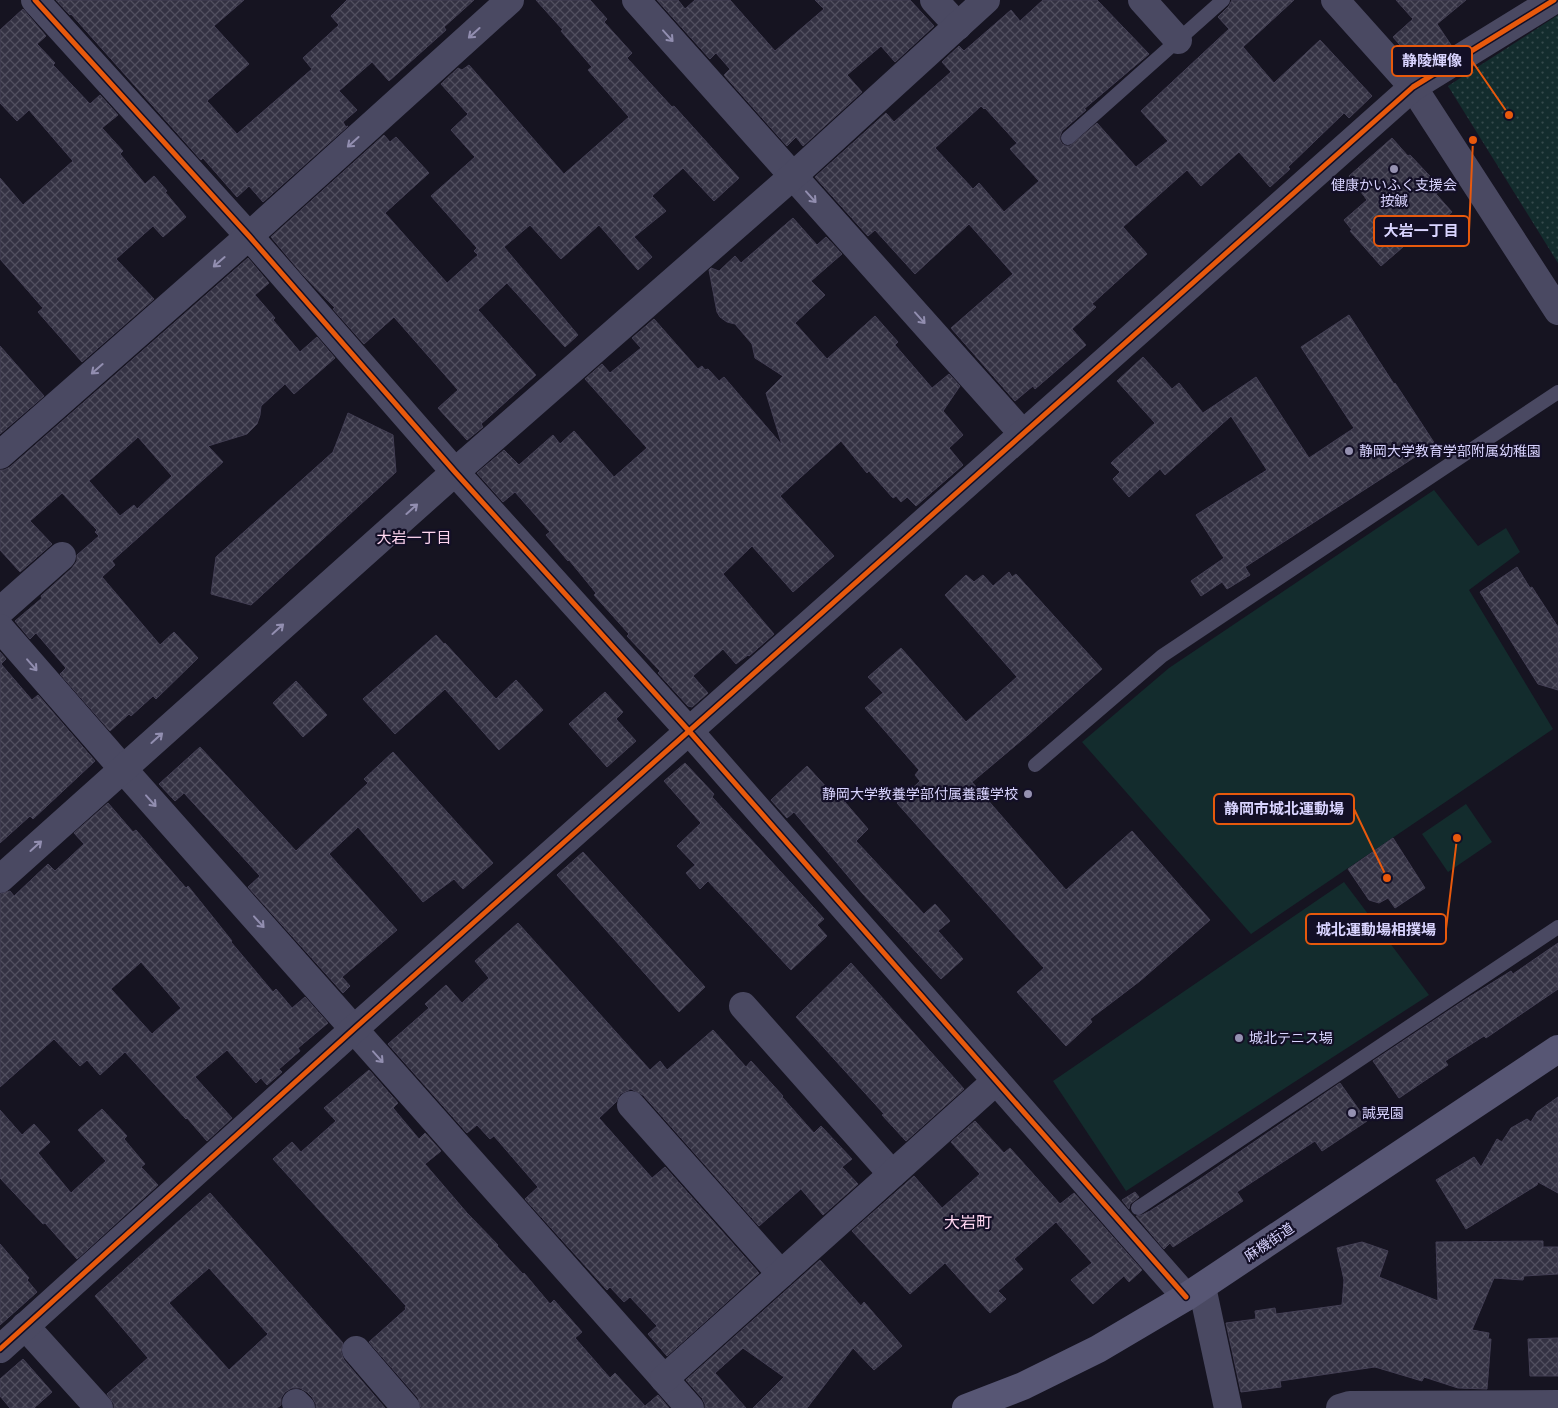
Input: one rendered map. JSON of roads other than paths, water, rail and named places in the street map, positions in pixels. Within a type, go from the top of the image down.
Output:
[{"type":"street","points":[[35,0],[249,236],[455,472],[689,731],[996,1081],[1194,1292],[1228,1408]]},
{"type":"street","points":[[0,455],[249,236],[510,0]]},
{"type":"street","points":[[636,0],[1023,434]]},
{"type":"street","points":[[934,0],[958,26]]},
{"type":"street","points":[[0,879],[455,472],[793,176],[986,0]]},
{"type":"street","points":[[1142,0],[1178,40]]},
{"type":"street","points":[[1336,0],[1413,87],[1558,311]]},
{"type":"street","points":[[0,1349],[354,1029],[1413,87],[1554,0]]},
{"type":"street","points":[[0,610],[62,556]]},
{"type":"street","points":[[0,628],[122,769],[690,1408]]},
{"type":"street","points":[[743,1006],[892,1174]]},
{"type":"street","name":"麻機街道","points":[[966,1408],[1023,1386],[1098,1349],[1194,1292],[1558,1049]]},
{"type":"street","points":[[664,1379],[996,1081]]},
{"type":"street","points":[[630,1105],[781,1274]]},
{"type":"street","points":[[25,1326],[99,1408]]},
{"type":"street","points":[[356,1350],[406,1408]]},
{"type":"street","points":[[1340,1408],[1350,1405],[1558,1404]]},
{"type":"lane","points":[[1068,138],[1223,0]]},
{"type":"lane","points":[[1035,765],[1162,656],[1558,392]]},
{"type":"lane","points":[[1138,1208],[1558,927]]},
{"type":"place","name":"静陵輝像","points":[[1509,115]]},
{"type":"place","name":"大岩一丁目","points":[[1473,140]]},
{"type":"place","name":"健康かいふく支援会 按鍼","points":[[1394,169]]},
{"type":"place","name":"静岡大学教育学部附属幼稚園","points":[[1349,451]]},
{"type":"place","name":"静岡大学教養学部付属養護学校","points":[[1028,794]]},
{"type":"place","name":"城北運動場相撲場","points":[[1457,838]]},
{"type":"place","name":"静岡市城北運動場","points":[[1387,878]]},
{"type":"place","name":"城北テニス場","points":[[1239,1038]]},
{"type":"place","name":"誠晃園","points":[[1352,1113]]},
{"type":"district","name":"大岩一丁目","points":[[414,538]]},
{"type":"district","name":"大岩町","points":[[968,1222]]}]
